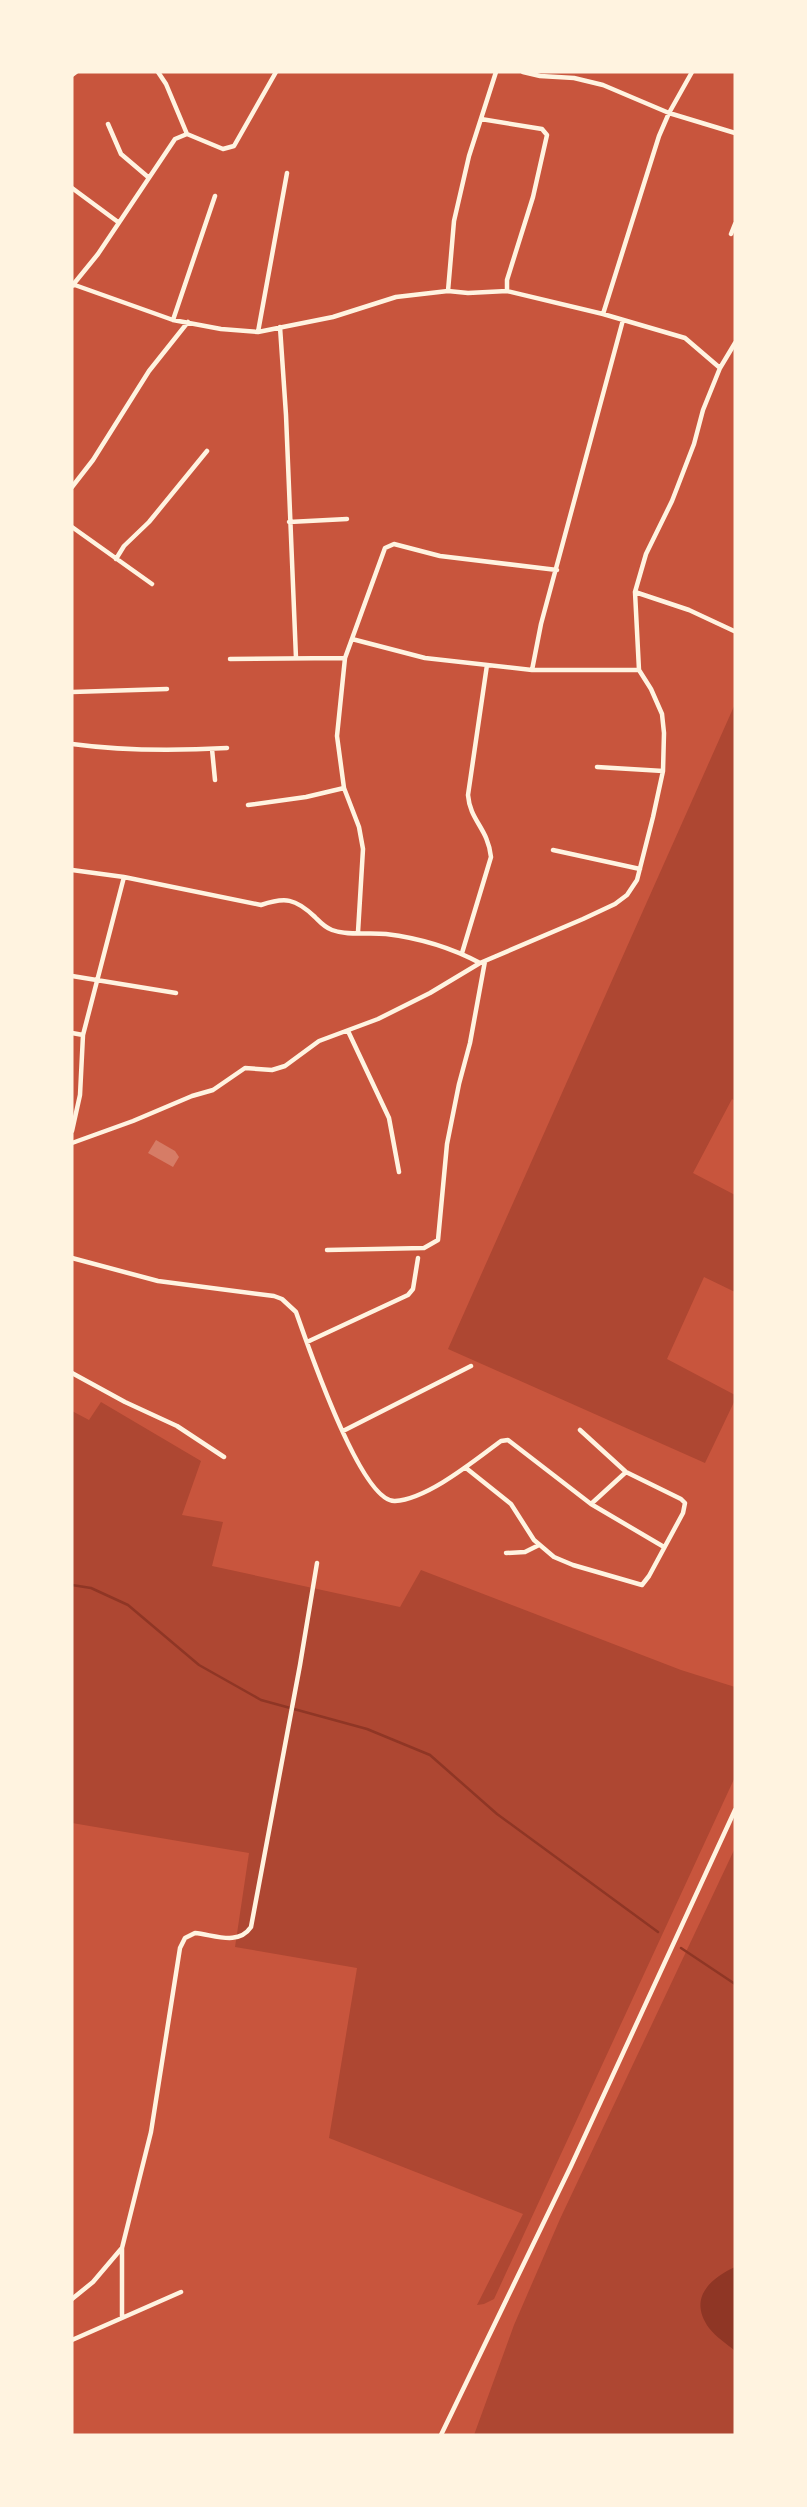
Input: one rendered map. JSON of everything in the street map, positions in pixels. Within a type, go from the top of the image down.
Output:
[{"type":"street","points":[[158,72],[166,84],[187,134],[223,149],[234,146],[276,72]]},
{"type":"street","points":[[448,291],[454,221],[468,156],[496,72]]},
{"type":"street","points":[[523,72],[574,78],[603,85],[669,113],[735,133]]},
{"type":"street","points":[[603,314],[659,136],[692,72]]},
{"type":"street","points":[[481,119],[547,132],[533,197],[507,280],[507,291]]},
{"type":"street","points":[[108,124],[121,154],[148,177]]},
{"type":"street","points":[[187,134],[175,139],[72,286],[173,320],[258,332],[333,317],[396,297],[448,291],[507,291],[603,314],[685,338],[720,368]]},
{"type":"street","points":[[258,332],[287,173]]},
{"type":"street","points":[[72,188],[118,222]]},
{"type":"street","points":[[173,320],[215,196]]},
{"type":"street","points":[[732,234],[735,224]]},
{"type":"street","points":[[532,670],[541,624],[623,320]]},
{"type":"street","points":[[72,487],[93,460],[149,371],[188,323]]},
{"type":"street","points":[[280,327],[296,658]]},
{"type":"street","points":[[72,1143],[191,1096],[213,1090],[246,1068],[278,1069],[319,1041],[378,1019],[430,993],[482,962],[583,919],[615,904],[627,895],[637,880],[663,771],[662,714],[639,670],[635,592],[646,554],[672,501],[720,368],[735,342]]},
{"type":"street","points":[[116,559],[124,545],[149,523],[207,451]]},
{"type":"street","points":[[289,522],[347,519]]},
{"type":"street","points":[[72,527],[152,584]]},
{"type":"street","points":[[358,932],[363,849],[359,827],[344,788],[337,736],[345,658],[385,548],[394,544],[440,556],[557,570]]},
{"type":"street","points":[[635,592],[689,610],[734,631]]},
{"type":"street","points":[[352,639],[425,658],[532,670],[639,670]]},
{"type":"street","points":[[230,659],[345,658]]},
{"type":"street","points":[[462,953],[491,857],[489,841],[469,809],[468,795],[486,665]]},
{"type":"street","points":[[72,692],[167,689]]},
{"type":"street","points":[[72,744],[113,750],[228,748]]},
{"type":"street","points":[[212,749],[215,780]]},
{"type":"street","points":[[597,767],[663,771]]},
{"type":"street","points":[[248,805],[306,797],[344,788]]},
{"type":"street","points":[[553,850],[640,869]]},
{"type":"street","points":[[72,870],[124,877],[261,905],[273,900],[290,900],[305,908],[324,926],[342,933],[387,934],[433,943],[482,962]]},
{"type":"street","points":[[72,1130],[80,1095],[83,1035],[124,877]]},
{"type":"street","points":[[327,1250],[424,1248],[438,1240],[447,1144],[470,1044],[482,962]]},
{"type":"street","points":[[72,976],[176,993]]},
{"type":"street","points":[[348,1031],[389,1118],[400,1172]]},
{"type":"street","points":[[72,1033],[83,1035]]},
{"type":"street","points":[[72,1258],[158,1281],[282,1299],[296,1312],[322,1385],[371,1485],[379,1495],[388,1500],[396,1501],[414,1496],[466,1468],[501,1441],[508,1440],[591,1504],[664,1547]]},
{"type":"street","points":[[307,1342],[408,1295],[413,1289],[418,1258]]},
{"type":"street","points":[[343,1431],[471,1366]]},
{"type":"street","points":[[72,1373],[177,1426],[223,1457]]},
{"type":"street","points":[[466,1468],[512,1504],[539,1545],[554,1557],[640,1585],[646,1581],[683,1513],[685,1503],[626,1472],[580,1430]]},
{"type":"street","points":[[591,1504],[626,1472]]},
{"type":"street","points":[[506,1553],[525,1552],[539,1545]]},
{"type":"street","points":[[122,2318],[122,2248],[151,2132],[180,1948],[190,1935],[234,1939],[245,1935],[251,1927],[317,1563]]},
{"type":"street","points":[[441,2435],[571,2166],[735,1810]]},
{"type":"street","points":[[72,2299],[93,2282],[122,2248]]},
{"type":"street","points":[[72,2340],[181,2292]]},
{"type":"shaded area","points":[[735,704],[735,1101],[732,1099],[693,1173],[735,1195],[735,1292],[704,1277],[667,1359],[735,1395],[705,1463],[448,1349]]},
{"type":"shaded area","points":[[101,1402],[201,1461],[182,1515],[223,1522],[212,1566],[400,1607],[421,1570],[681,1670],[735,1687],[735,1777],[494,2299],[484,2304],[477,2305],[523,2214],[329,2138],[357,1968],[235,1947],[249,1853],[72,1823],[72,1411],[89,1420]]},
{"type":"shaded area","points":[[735,1848],[735,2435],[474,2435],[514,2325],[560,2219]]},
{"type":"shaded area","points":[[735,2267],[735,2351],[709,2328],[703,2318],[701,2299],[710,2284]]},
{"type":"building","points":[[156,1140],[175,1151],[179,1157],[173,1167],[148,1153]]},
{"type":"waterway","points":[[72,1585],[91,1588],[128,1605],[199,1665],[261,1700],[367,1729],[430,1755],[497,1814],[658,1932]]},
{"type":"waterway","points":[[681,1948],[735,1984]]}]
